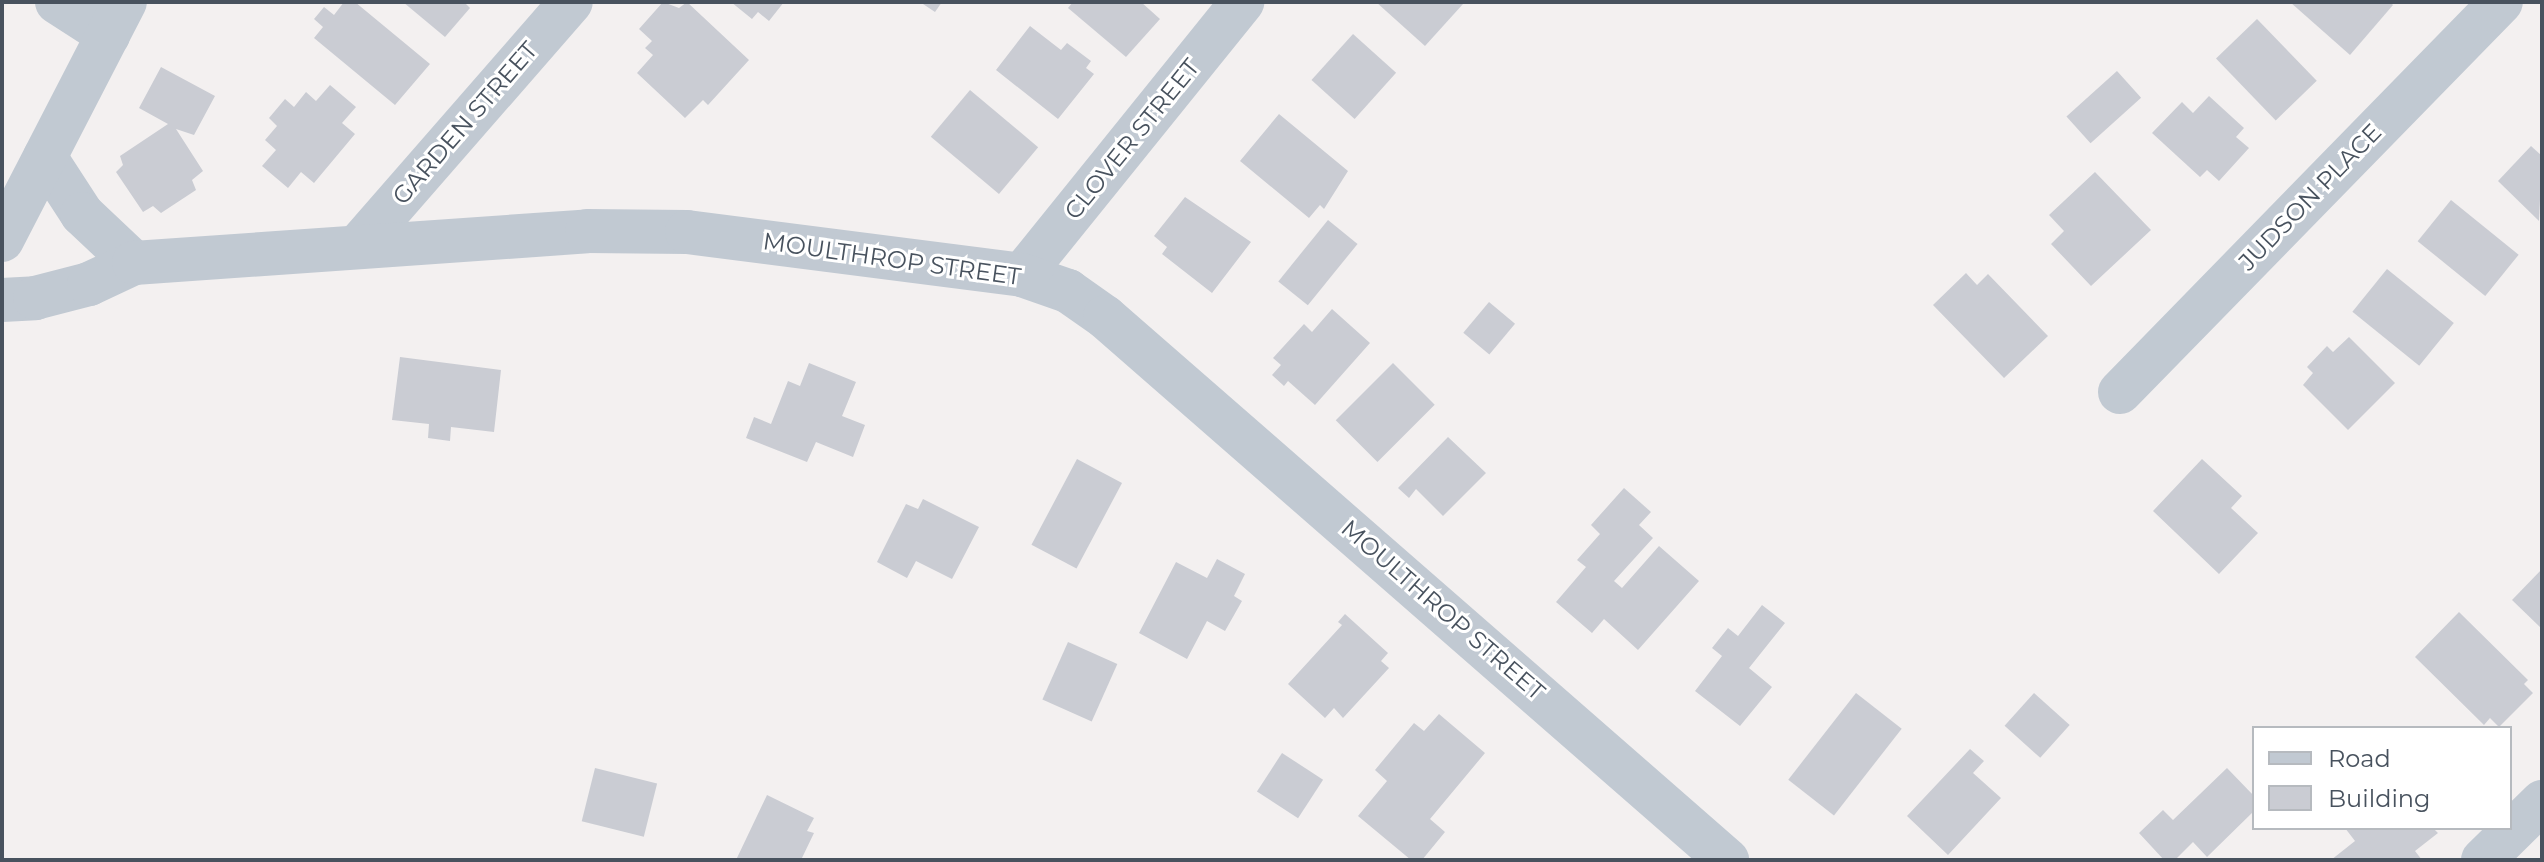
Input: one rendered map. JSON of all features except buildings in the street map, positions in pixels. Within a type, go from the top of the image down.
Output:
[{"type":"street","points":[[2,240],[117,18],[57,2]]},
{"type":"street","name":"GARDEN STREET","points":[[359,245],[571,2]]},
{"type":"street","name":"CLOVER STREET","points":[[1022,275],[1242,2]]},
{"type":"street","name":"JUDSON PLACE","points":[[2120,392],[2501,2]]},
{"type":"street","points":[[45,157],[82,214],[134,263]]},
{"type":"street","name":"MOULTHROP STREET","points":[[2,300],[35,298],[89,284],[134,263],[587,231],[687,232],[1022,275],[1068,291],[1105,317],[1727,860]]},
{"type":"street","points":[[2483,860],[2542,802]]}]
